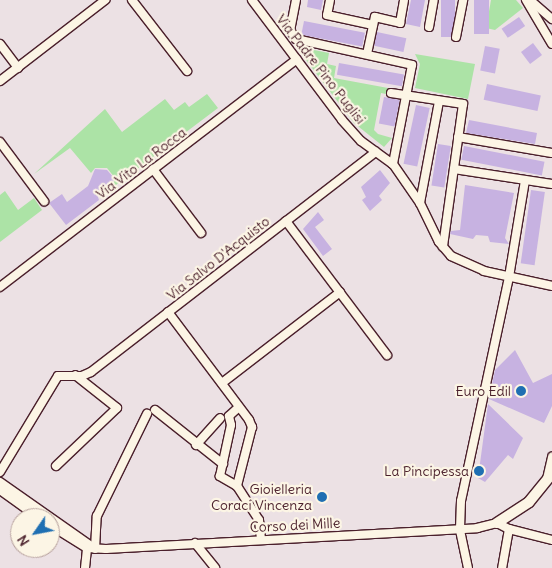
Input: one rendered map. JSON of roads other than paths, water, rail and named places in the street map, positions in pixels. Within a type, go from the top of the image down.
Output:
[{"type":"main road","points":[[497,523],[529,502],[549,478]]},
{"type":"street","points":[[0,81],[105,0]]},
{"type":"street","points":[[132,0],[187,72]]},
{"type":"street","name":"Via Padre Pino Puglisi","points":[[252,0],[342,120],[376,152],[393,164],[420,203],[443,247],[464,264],[508,277],[552,286]]},
{"type":"street","points":[[296,0],[290,30],[296,39],[412,65],[393,164]]},
{"type":"street","points":[[330,0],[327,15],[373,25]]},
{"type":"street","points":[[367,54],[375,17],[400,23],[404,0]]},
{"type":"street","points":[[429,28],[434,0]]},
{"type":"street","points":[[456,36],[463,0]]},
{"type":"street","points":[[526,0],[540,19],[552,44]]},
{"type":"street","points":[[530,0],[551,15]]},
{"type":"street","points":[[540,19],[551,15]]},
{"type":"street","points":[[0,44],[18,68]]},
{"type":"street","name":"Via Vito La Rocca","points":[[0,287],[297,59]]},
{"type":"street","points":[[391,93],[463,104],[443,247]]},
{"type":"street","points":[[420,203],[439,101]]},
{"type":"street","points":[[458,137],[552,154]]},
{"type":"street","points":[[0,142],[44,201]]},
{"type":"street","name":"Via Salvo D'Acquisto","points":[[0,472],[54,380],[73,374],[91,372],[376,152]]},
{"type":"street","points":[[153,169],[201,233]]},
{"type":"street","points":[[454,169],[552,184]]},
{"type":"street","points":[[468,568],[460,529],[461,501],[508,277],[525,180]]},
{"type":"street","points":[[286,221],[388,355]]},
{"type":"street","points":[[222,383],[340,292]]},
{"type":"street","points":[[168,312],[222,383],[252,427],[237,486]]},
{"type":"street","points":[[56,466],[117,408],[73,374]]},
{"type":"street","points":[[239,407],[230,416],[231,425],[220,476],[237,486],[259,520],[262,539]]},
{"type":"street","points":[[155,410],[196,445],[223,464]]},
{"type":"street","points":[[85,568],[97,516],[147,414]]},
{"type":"street","points":[[196,445],[220,418]]},
{"type":"street","points":[[549,478],[552,456]]},
{"type":"street","points":[[0,482],[91,548]]},
{"type":"street","points":[[0,490],[26,508]]},
{"type":"street","points":[[497,523],[510,530],[552,540]]},
{"type":"street","name":"Corso dei Mille","points":[[91,548],[460,529],[497,523]]},
{"type":"street","points":[[502,568],[510,530]]},
{"type":"street","points":[[60,531],[91,548]]},
{"type":"street","points":[[195,543],[215,568]]},
{"type":"place","name":"Euro Edil","points":[[521,391]]},
{"type":"place","name":"La Pincipessa","points":[[479,471]]},
{"type":"place","name":"Gioielleria Coraci Vincenza","points":[[322,497]]}]
